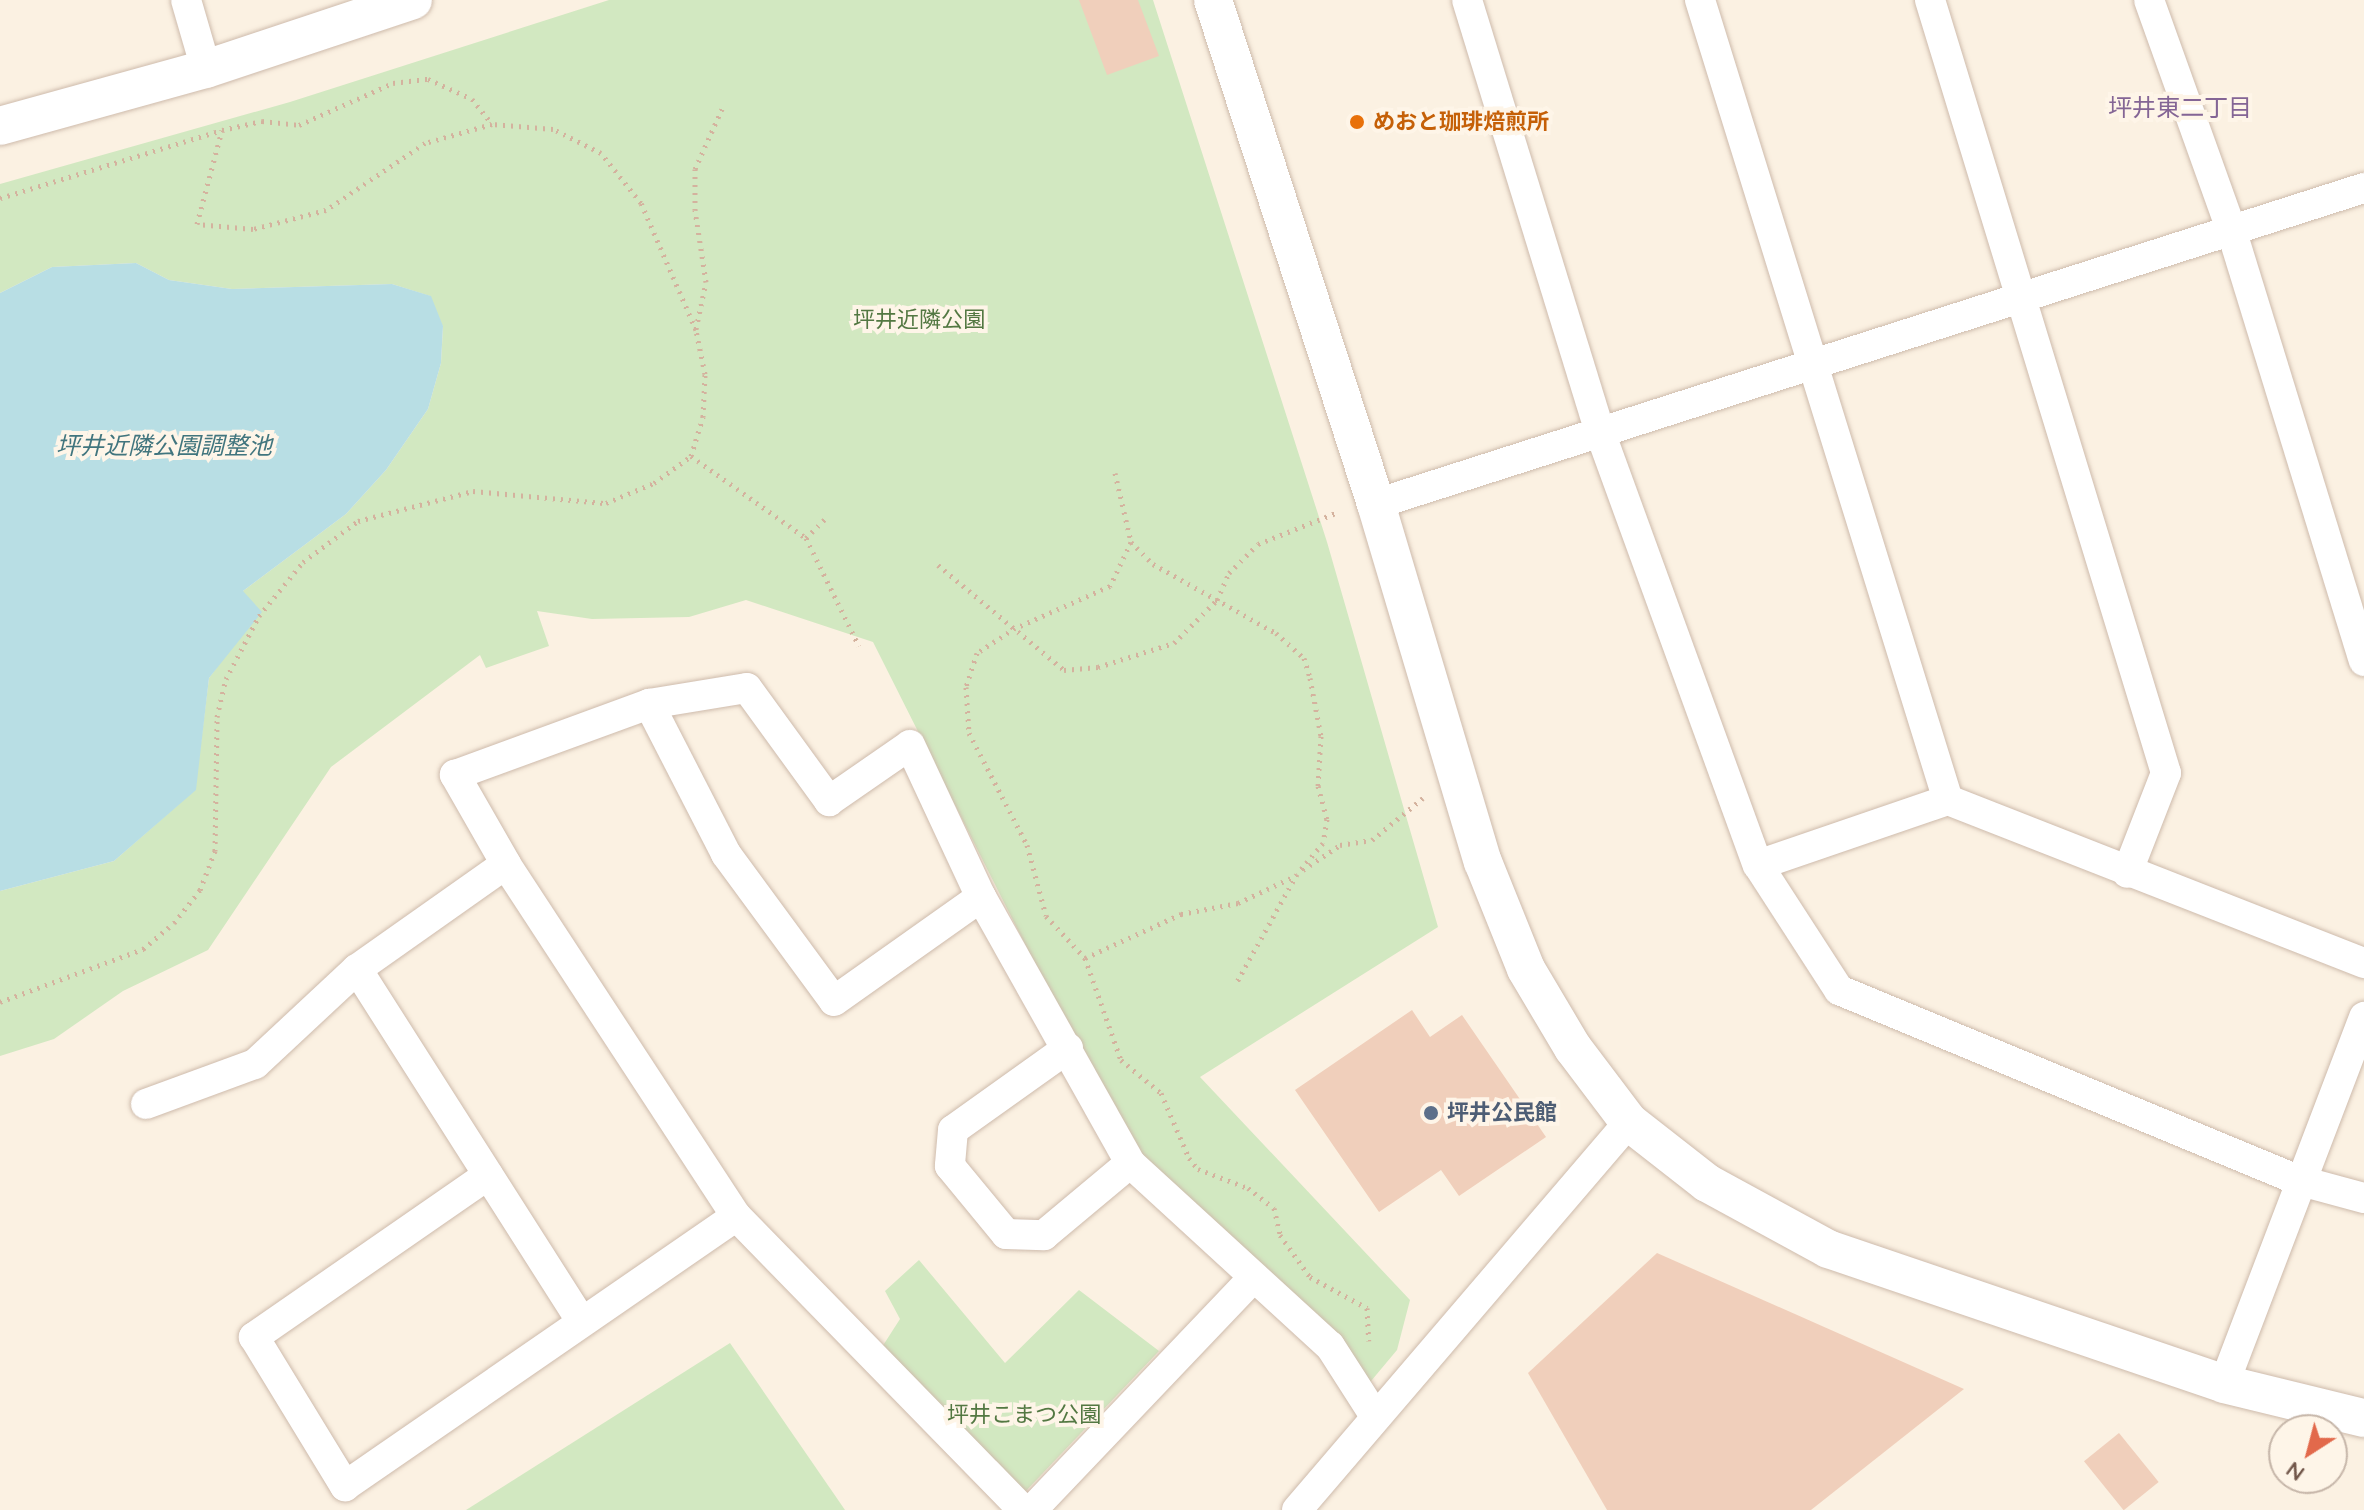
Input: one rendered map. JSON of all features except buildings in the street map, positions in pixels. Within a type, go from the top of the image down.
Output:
[{"type":"street","points":[[186,0],[206,69]]},
{"type":"street","points":[[0,126],[206,69],[413,0]]},
{"type":"street","points":[[1213,0],[1376,504],[1483,862],[1526,969],[1573,1048],[1629,1122],[1707,1183],[1828,1249],[2224,1384],[2364,1418]]},
{"type":"street","points":[[1467,0],[1600,432],[1758,865],[1839,990],[2301,1181],[2364,1198]]},
{"type":"street","points":[[1700,0],[1948,800]]},
{"type":"street","points":[[1930,0],[2024,295],[2166,773],[2127,873]]},
{"type":"street","points":[[2149,0],[2231,229],[2364,661]]},
{"type":"street","points":[[1376,504],[2364,188]]},
{"type":"street","points":[[1023,1510],[736,1216],[506,864],[455,775],[649,704],[747,688],[829,801],[910,745],[981,897],[1130,1163],[1252,1279],[1330,1346],[1375,1416]]},
{"type":"street","points":[[649,704],[726,854],[834,1001],[981,897]]},
{"type":"street","points":[[1758,865],[1948,800],[2127,873],[2364,963]]},
{"type":"street","points":[[146,1104],[255,1064],[357,969],[506,864]]},
{"type":"street","points":[[357,969],[580,1319]]},
{"type":"street","points":[[2224,1384],[2364,1017]]},
{"type":"street","points":[[1068,1048],[953,1130],[950,1166],[1006,1234],[1044,1235],[1130,1163]]},
{"type":"street","points":[[1302,1508],[1375,1416],[1629,1122]]},
{"type":"street","points":[[488,1175],[254,1337],[345,1486],[580,1319],[736,1216]]},
{"type":"street","points":[[1032,1510],[1252,1279]]},
{"type":"path","points":[[0,198],[222,130],[262,121],[299,125],[367,91],[428,79],[472,99],[492,124]]},
{"type":"path","points":[[696,330],[706,282],[695,210],[695,169],[722,109]]},
{"type":"path","points":[[0,1002],[143,949],[174,923],[200,890],[215,851],[217,717],[226,679],[259,616],[303,562],[358,521],[403,506],[473,491],[606,503],[654,483],[691,456],[703,417],[705,388],[696,330],[641,203],[601,153],[553,129],[492,124],[425,143],[326,210],[253,229],[197,224],[222,130]]},
{"type":"path","points":[[691,456],[806,538],[859,646]]},
{"type":"path","points":[[1115,473],[1131,542],[1153,564],[1276,633],[1304,658],[1310,678],[1321,736],[1318,786],[1327,819],[1323,843],[1297,874],[1237,982]]},
{"type":"path","points":[[938,565],[1064,670],[1098,667],[1174,643],[1217,600],[1229,573],[1258,544],[1338,512]]},
{"type":"path","points":[[806,538],[828,516]]},
{"type":"path","points":[[1131,542],[1110,586],[1015,628],[977,653],[966,687],[969,733],[1027,845],[1046,916],[1085,958],[1121,1060],[1161,1093],[1189,1158],[1198,1169],[1248,1188],[1274,1208],[1280,1235],[1310,1277],[1367,1308],[1370,1351]]},
{"type":"path","points":[[1085,958],[1181,914],[1238,903],[1297,874],[1340,845],[1372,840],[1423,798]]},
{"type":"green space","name":"坪井近隣公園","points":[[609,0],[1153,0],[1327,542],[1438,927],[1200,1077],[1410,1300],[1397,1350],[1356,1399],[1341,1342],[1130,1153],[873,642],[746,600],[689,617],[592,619],[537,611],[549,646],[486,668],[480,655],[331,767],[208,950],[123,991],[54,1039],[0,1056],[0,891],[114,861],[195,790],[209,678],[229,651],[243,591],[346,514],[386,470],[428,409],[441,363],[443,327],[430,296],[392,284],[232,289],[169,280],[136,263],[52,267],[0,293],[0,184],[290,102]]},
{"type":"green space","name":"坪井こまつ公園","points":[[919,1260],[1005,1363],[1079,1290],[1159,1351],[1024,1493],[882,1347],[900,1319],[885,1291]]},
{"type":"green space","points":[[730,1343],[845,1510],[466,1510]]},
{"type":"water","name":"坪井近隣公園調整池","points":[[136,263],[169,280],[232,289],[392,284],[431,296],[443,326],[441,363],[428,409],[386,470],[346,514],[243,591],[262,612],[209,678],[196,790],[114,861],[0,891],[0,293],[52,267]]},
{"type":"place","name":"めおと珈琲焙煎所","points":[[1357,122]]},
{"type":"place","name":"坪井公民館","points":[[1431,1113]]},
{"type":"district","name":"坪井東二丁目","points":[[2180,108]]}]
